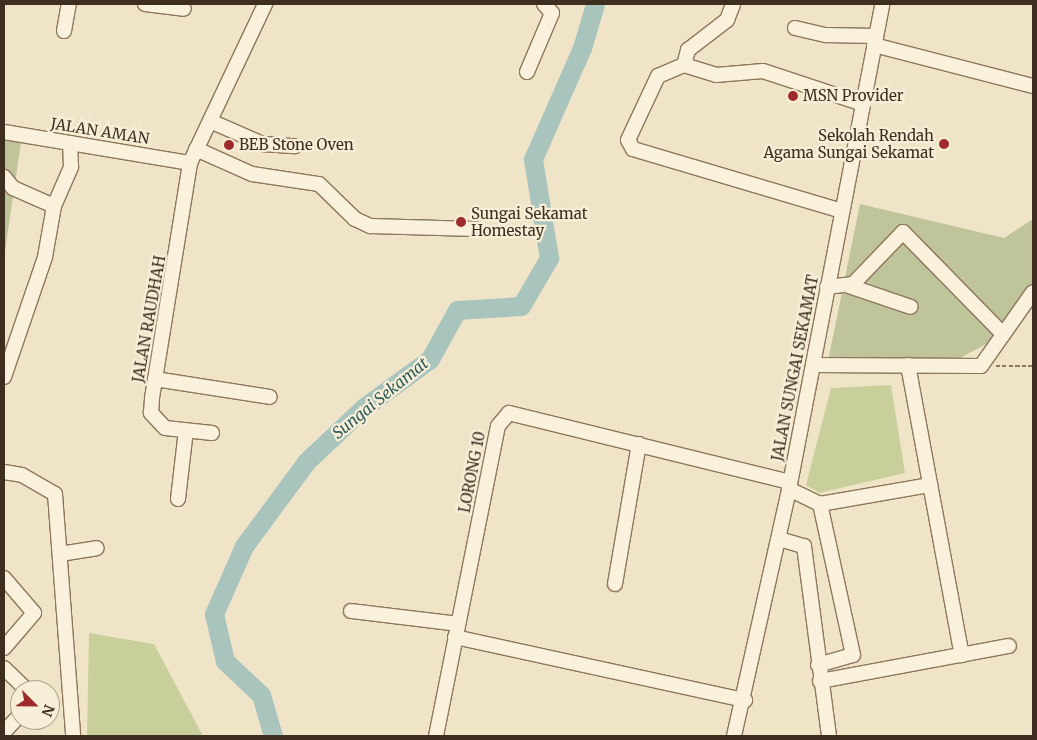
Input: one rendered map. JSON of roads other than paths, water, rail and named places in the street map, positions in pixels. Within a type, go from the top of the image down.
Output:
[{"type":"street","points":[[64,32],[69,4]]},
{"type":"street","points":[[145,4],[184,9]]},
{"type":"street","name":"JALAN RAUDHAH","points":[[212,432],[165,428],[156,422],[152,413],[155,379],[190,163],[265,4]]},
{"type":"street","points":[[527,72],[552,13],[544,4]]},
{"type":"street","points":[[684,65],[688,50],[727,20],[733,4]]},
{"type":"street","name":"JALAN SUNGAI SEKAMAT","points":[[734,736],[746,700],[779,539],[882,4]]},
{"type":"street","points":[[795,28],[826,35],[875,40],[1033,86]]},
{"type":"street","points":[[842,211],[628,146],[658,76],[684,65],[716,75],[763,70],[863,104]]},
{"type":"street","points":[[210,121],[263,144],[295,146]]},
{"type":"street","name":"JALAN AMAN","points":[[4,132],[190,163]]},
{"type":"street","points":[[4,377],[45,257],[54,206],[71,168],[70,142]]},
{"type":"street","points":[[196,149],[252,174],[319,184],[355,220],[370,226],[475,229]]},
{"type":"street","points":[[4,177],[13,188],[54,206]]},
{"type":"street","points":[[849,286],[903,232],[1003,334]]},
{"type":"street","points":[[827,287],[849,286],[911,307]]},
{"type":"street","points":[[813,365],[908,364],[982,366],[1033,292]]},
{"type":"street","points":[[908,364],[962,655]]},
{"type":"street","points":[[155,379],[270,397]]},
{"type":"street","name":"LORONG 10","points":[[436,736],[498,426],[509,413],[638,444],[789,486],[820,504]]},
{"type":"street","points":[[178,499],[186,430]]},
{"type":"street","points":[[616,584],[638,444]]},
{"type":"street","points":[[4,472],[22,475],[55,494],[73,736]]},
{"type":"street","points":[[818,665],[853,655],[820,504],[930,485]]},
{"type":"street","points":[[779,539],[804,546],[820,681],[829,736]]},
{"type":"street","points":[[60,554],[97,548]]},
{"type":"street","points":[[4,578],[34,613],[4,648]]},
{"type":"street","points":[[351,611],[457,631],[746,700]]},
{"type":"street","points":[[820,681],[1009,646]]},
{"type":"street","points":[[4,668],[16,680]]},
{"type":"waterway","name":"Sungai Sekamat","points":[[273,736],[261,695],[225,661],[214,614],[244,546],[307,461],[363,408],[430,359],[457,310],[521,306],[549,258],[533,159],[582,48],[595,4]]},
{"type":"place","name":"MSN Provider","points":[[793,96]]},
{"type":"place","name":"Sekolah Rendah Agama Sungai Sekamat","points":[[944,144]]},
{"type":"place","name":"BEB Stone Oven","points":[[229,145]]},
{"type":"place","name":"Sungai Sekamat Homestay","points":[[461,222]]}]
